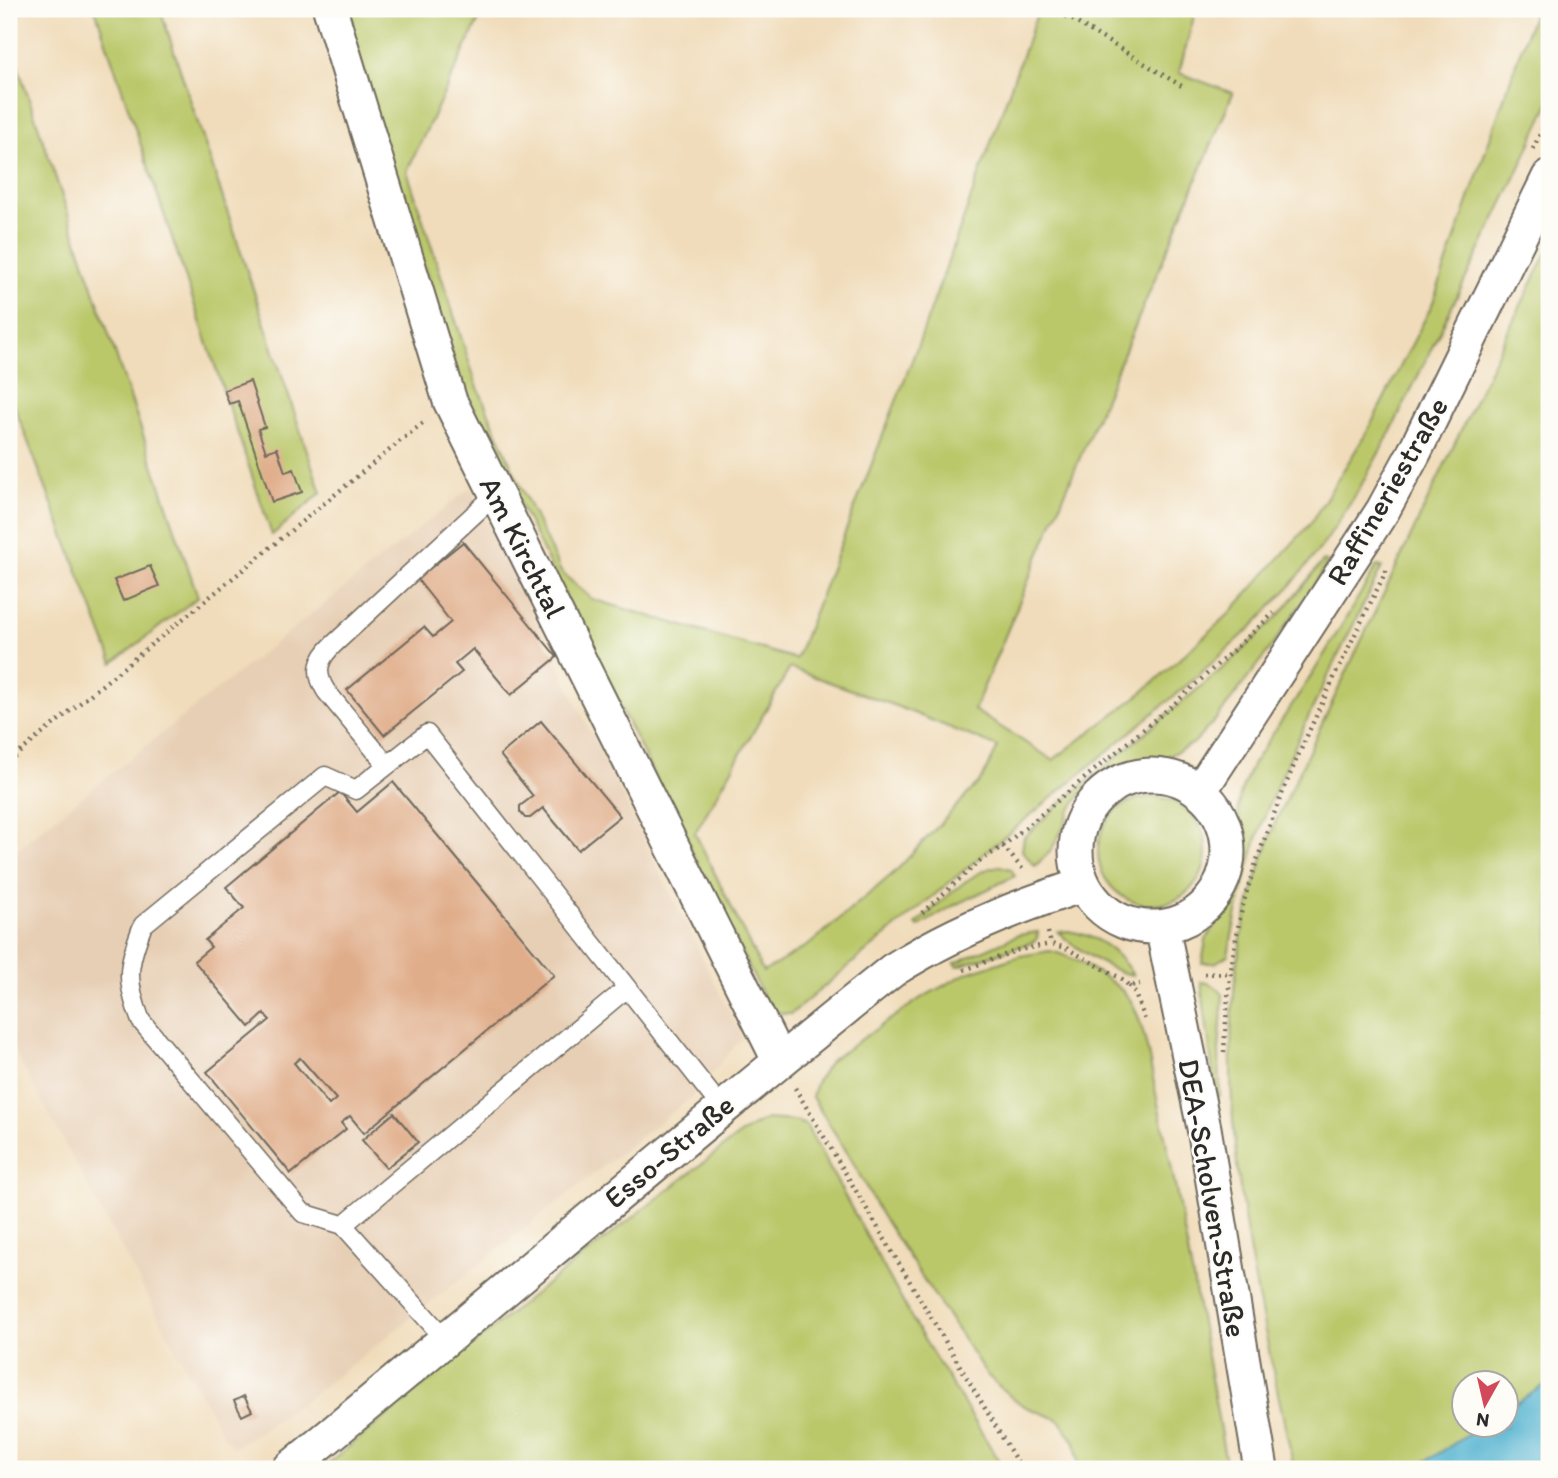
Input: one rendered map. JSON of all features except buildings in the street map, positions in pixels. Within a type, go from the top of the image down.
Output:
[{"type":"street","name":"Am Kirchtal","points":[[330,9],[450,401],[779,1060]]},
{"type":"street","name":"Raffineriestraße","points":[[1200,791],[1383,510],[1414,453],[1541,164]]},
{"type":"street","points":[[1152,774],[1177,779],[1200,791],[1217,810],[1226,834],[1228,859],[1221,883],[1207,904],[1186,919],[1162,927],[1131,924],[1103,910],[1083,885],[1076,861],[1077,834],[1086,810],[1103,791],[1126,778],[1152,774]]},
{"type":"street","name":"Esso-Straße","points":[[289,1469],[721,1107],[892,970],[993,918],[1037,899],[1083,885]]},
{"type":"street","name":"DEA-Scholven-Straße","points":[[1162,927],[1204,1128],[1259,1460]]},
{"type":"lane","points":[[387,765],[326,691],[319,679],[318,666],[323,654],[496,494]]},
{"type":"lane","points":[[446,1340],[343,1225],[303,1213],[141,1021],[130,991],[131,954],[143,925],[325,776],[356,790],[427,734],[721,1107]]},
{"type":"lane","points":[[343,1225],[627,988]]},
{"type":"path","points":[[1054,9],[1185,88]]},
{"type":"path","points":[[1541,164],[1549,114]]},
{"type":"path","points":[[9,761],[450,401]]},
{"type":"path","points":[[960,972],[1017,950],[1051,944],[1066,948],[1129,985],[1231,973],[1246,896],[1279,798],[1394,555]]},
{"type":"path","points":[[919,916],[979,860],[1003,846],[1174,704],[1279,608]]},
{"type":"path","points":[[1003,846],[1025,872],[1037,899],[1051,944]]},
{"type":"path","points":[[779,1060],[1021,1469]]},
{"type":"shaded area","points":[[470,488],[742,1038],[690,1098],[309,1398],[234,1448],[224,1437],[9,1041],[9,855]]},
{"type":"green space","points":[[95,9],[160,9],[321,493],[272,535]]},
{"type":"green space","points":[[343,9],[484,9],[407,171],[476,383],[561,572],[592,599],[796,659],[921,337],[1038,11],[1034,9],[1196,9],[1179,73],[1233,93],[974,710],[1053,760],[1144,691],[1228,615],[1310,524],[1367,432],[1432,305],[1535,9],[1549,9],[1549,103],[1390,433],[1326,541],[1292,584],[1255,624],[1192,681],[791,1014],[769,1008],[462,387]],"holes":[[[790,668],[896,706],[998,747],[982,779],[896,871],[810,944],[763,972],[695,833]]]},
{"type":"green space","points":[[9,40],[198,597],[113,663],[9,392]]},
{"type":"green space","points":[[1549,249],[1549,1382],[1520,1401],[1520,1370],[1450,1370],[1450,1440],[1460,1440],[1414,1469],[1294,1469],[1253,1272],[1234,1139],[1231,1073],[1233,1006],[1241,940],[1275,823]]},
{"type":"green space","points":[[1323,561],[1328,562],[1312,589],[1258,665],[1194,743],[1159,761],[1126,765],[1104,773],[1084,790],[1069,812],[1050,852],[1035,866],[1022,851],[1024,837],[1230,662],[1281,613]]},
{"type":"green space","points":[[1377,566],[1382,567],[1309,715],[1269,805],[1245,879],[1228,955],[1215,963],[1202,963],[1206,940],[1236,890],[1241,874],[1244,853],[1238,809],[1240,794],[1252,765],[1315,670]]},
{"type":"green space","points":[[1152,797],[1173,801],[1190,813],[1202,830],[1206,851],[1202,872],[1190,889],[1173,901],[1152,905],[1131,901],[1114,889],[1102,872],[1098,851],[1102,830],[1114,813],[1131,801]]},
{"type":"green space","points":[[1000,866],[1011,869],[1015,876],[951,907],[918,927],[916,924],[967,881]]},
{"type":"green space","points":[[1068,931],[1088,936],[1106,946],[1121,959],[1133,975],[1094,958],[1058,932]]},
{"type":"green space","points":[[1038,932],[1037,939],[1033,942],[958,966],[955,963],[1018,935]]},
{"type":"green space","points":[[1050,951],[1082,964],[1116,986],[1131,1001],[1141,1024],[1186,1243],[1227,1469],[1079,1469],[1075,1442],[1058,1419],[1028,1408],[1013,1399],[987,1375],[881,1215],[850,1157],[812,1097],[816,1083],[830,1061],[921,998],[967,973],[1020,956]]},
{"type":"green space","points":[[1201,982],[1214,986],[1223,995],[1219,1051],[1220,1096],[1216,1097]]},
{"type":"green space","points":[[766,1119],[795,1121],[806,1125],[917,1328],[1004,1469],[322,1469],[538,1291],[739,1135]]},
{"type":"water","points":[[1549,1382],[1549,1469],[1414,1469],[1460,1440],[1520,1440],[1520,1401]]}]
